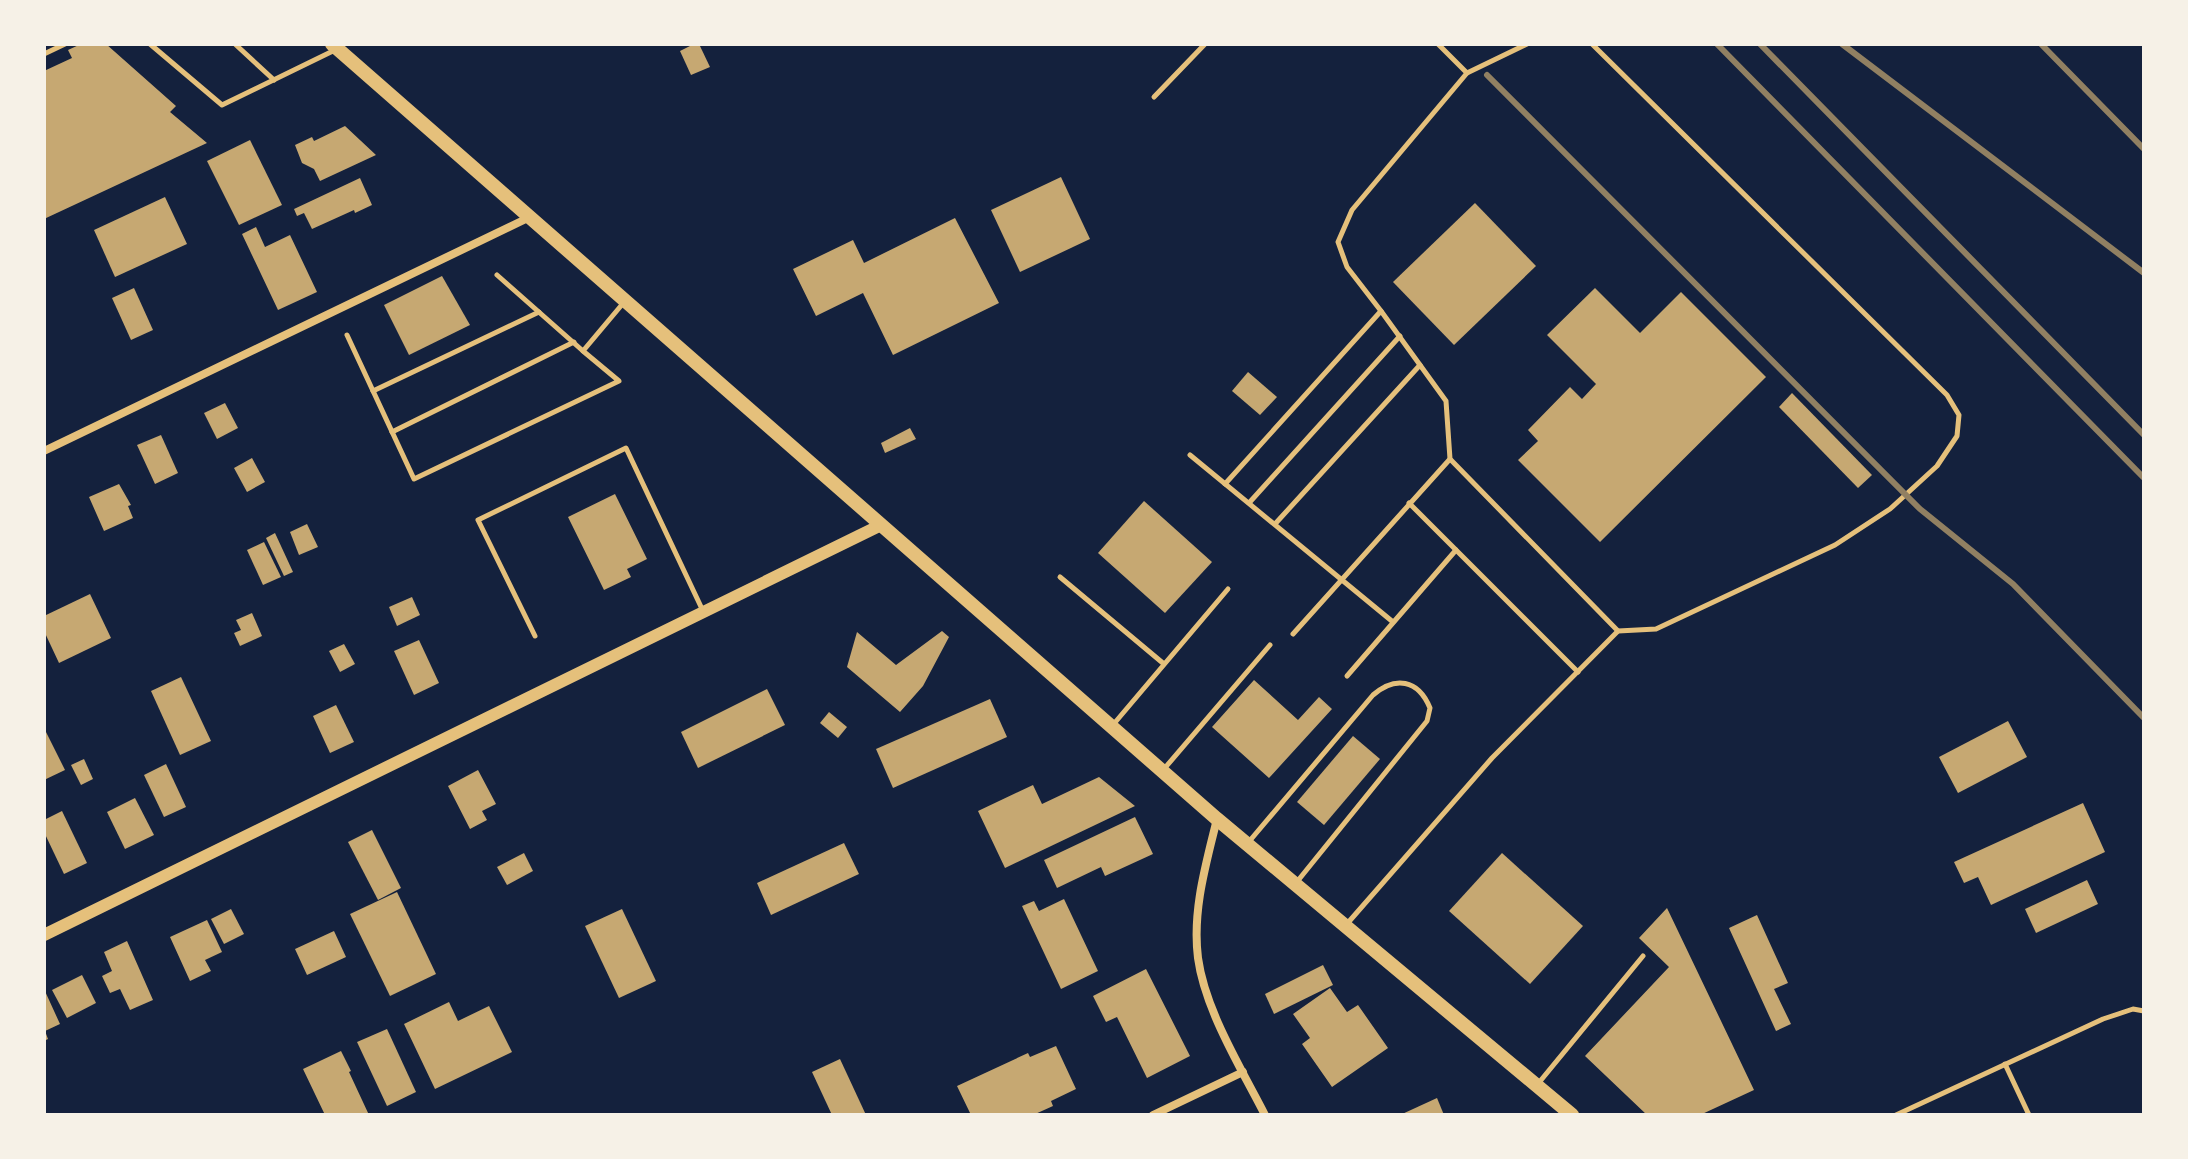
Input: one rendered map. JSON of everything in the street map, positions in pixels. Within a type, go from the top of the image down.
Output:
[{"type":"main road","points":[[335,46],[1217,819],[1572,1115]]},
{"type":"street","points":[[44,451],[531,216]]},
{"type":"street","points":[[44,935],[881,525]]},
{"type":"street","points":[[1217,819],[1202,881],[1197,919],[1198,958],[1207,997],[1265,1115]]},
{"type":"street","points":[[1153,1115],[1243,1072]]},
{"type":"lane","points":[[44,54],[65,44]]},
{"type":"lane","points":[[150,44],[222,105],[335,46]]},
{"type":"lane","points":[[235,44],[274,80]]},
{"type":"lane","points":[[1154,97],[1205,44]]},
{"type":"lane","points":[[1438,44],[1467,73]]},
{"type":"lane","points":[[1527,44],[1467,73],[1352,210],[1338,242],[1347,267],[1446,401],[1450,459],[1618,631]]},
{"type":"lane","points":[[1346,926],[1492,758],[1618,631],[1656,629],[1835,545],[1890,509],[1937,466],[1957,436],[1959,415],[1947,395],[1592,44]]},
{"type":"lane","points":[[347,335],[414,479],[619,381],[497,275]]},
{"type":"lane","points":[[583,351],[626,300]]},
{"type":"lane","points":[[1225,484],[1381,311]]},
{"type":"lane","points":[[373,391],[539,312]]},
{"type":"lane","points":[[1249,503],[1400,336]]},
{"type":"lane","points":[[392,432],[574,342]]},
{"type":"lane","points":[[1275,524],[1420,365]]},
{"type":"lane","points":[[535,636],[478,520],[626,448],[703,612]]},
{"type":"lane","points":[[1190,455],[1393,622]]},
{"type":"lane","points":[[1293,634],[1450,459]]},
{"type":"lane","points":[[1409,503],[1578,672]]},
{"type":"lane","points":[[1347,676],[1456,550]]},
{"type":"lane","points":[[1060,577],[1164,664]]},
{"type":"lane","points":[[1111,726],[1228,589]]},
{"type":"lane","points":[[1162,771],[1270,645]]},
{"type":"lane","points":[[1247,844],[1373,695],[1385,685],[1397,682],[1408,683],[1417,690],[1430,708],[1427,721],[1296,884]]},
{"type":"lane","points":[[1536,1085],[1643,956]]},
{"type":"lane","points":[[1896,1115],[2103,1019],[2133,1009],[2144,1011]]},
{"type":"lane","points":[[2005,1064],[2029,1115]]},
{"type":"building","points":[[81,44],[106,44],[176,106],[170,112],[207,143],[44,219],[44,71],[72,58],[68,50]]},
{"type":"building","points":[[699,44],[710,67],[691,75],[680,51]]},
{"type":"building","points":[[345,126],[376,155],[320,181],[314,169],[302,163],[295,145],[312,137],[314,141]]},
{"type":"building","points":[[250,140],[282,205],[239,225],[207,161]]},
{"type":"building","points":[[1061,177],[1090,239],[1020,272],[991,210]]},
{"type":"building","points":[[360,178],[372,205],[312,229],[304,213],[297,216],[294,209]]},
{"type":"building","points":[[165,197],[187,244],[115,277],[94,230]]},
{"type":"building","points":[[1475,203],[1536,266],[1454,345],[1393,282]]},
{"type":"building","points":[[955,218],[999,303],[893,355],[863,293],[816,316],[793,269],[853,240],[864,263]]},
{"type":"building","points":[[256,227],[265,247],[290,235],[317,292],[278,310],[242,234]]},
{"type":"building","points":[[442,276],[470,325],[409,355],[384,305]]},
{"type":"building","points":[[134,288],[153,330],[131,340],[112,298]]},
{"type":"building","points":[[1595,288],[1640,333],[1681,292],[1766,377],[1600,542],[1518,460],[1538,441],[1528,430],[1570,387],[1582,399],[1596,384],[1547,335]]},
{"type":"building","points":[[1248,372],[1277,397],[1260,415],[1232,391]]},
{"type":"building","points":[[1792,393],[1872,475],[1858,488],[1779,407]]},
{"type":"building","points":[[225,403],[238,428],[217,439],[204,413]]},
{"type":"building","points":[[910,428],[916,439],[885,453],[881,443]]},
{"type":"building","points":[[161,435],[178,473],[155,484],[137,445]]},
{"type":"building","points":[[252,458],[265,482],[247,492],[234,468]]},
{"type":"building","points":[[119,484],[131,505],[128,506],[133,518],[104,531],[89,497]]},
{"type":"building","points":[[615,494],[647,559],[627,569],[631,577],[604,590],[568,517]]},
{"type":"building","points":[[1144,501],[1212,562],[1165,613],[1098,553]]},
{"type":"building","points":[[307,524],[318,547],[299,555],[290,532]]},
{"type":"building","points":[[275,533],[293,572],[284,576],[266,538]]},
{"type":"building","points":[[264,542],[281,577],[263,585],[247,550]]},
{"type":"building","points":[[90,594],[111,638],[59,663],[44,631],[44,616]]},
{"type":"building","points":[[412,597],[420,615],[397,626],[389,607]]},
{"type":"building","points":[[252,613],[262,636],[240,646],[234,633],[241,630],[236,620]]},
{"type":"building","points":[[942,631],[949,637],[923,686],[900,712],[847,667],[857,632],[896,665]]},
{"type":"building","points":[[419,640],[439,683],[414,695],[394,651]]},
{"type":"building","points":[[344,644],[355,664],[340,672],[329,651]]},
{"type":"building","points":[[181,677],[211,741],[180,755],[151,691]]},
{"type":"building","points":[[1254,680],[1298,720],[1319,697],[1332,709],[1269,778],[1212,727]]},
{"type":"building","points":[[767,689],[785,725],[698,768],[681,732]]},
{"type":"building","points":[[990,699],[1007,737],[893,788],[876,749]]},
{"type":"building","points":[[336,705],[354,742],[330,753],[313,716]]},
{"type":"building","points":[[829,712],[847,727],[838,738],[820,723]]},
{"type":"building","points":[[2008,721],[2027,757],[1958,793],[1939,757]]},
{"type":"building","points":[[44,728],[65,770],[44,780]]},
{"type":"building","points":[[1353,736],[1380,759],[1324,825],[1297,802]]},
{"type":"building","points":[[84,759],[93,779],[81,785],[71,765]]},
{"type":"building","points":[[166,764],[186,807],[164,817],[144,775]]},
{"type":"building","points":[[478,770],[496,804],[482,811],[487,820],[470,829],[448,786]]},
{"type":"building","points":[[1099,777],[1135,806],[1005,868],[978,811],[1033,785],[1042,804]]},
{"type":"building","points":[[135,798],[154,835],[125,849],[107,812]]},
{"type":"building","points":[[2083,803],[2105,852],[1991,905],[1978,877],[1964,883],[1954,862]]},
{"type":"building","points":[[62,811],[87,863],[64,874],[44,832],[44,820]]},
{"type":"building","points":[[1135,817],[1153,854],[1105,876],[1101,867],[1057,888],[1044,860]]},
{"type":"building","points":[[372,830],[401,888],[378,900],[348,842]]},
{"type":"building","points":[[844,843],[859,874],[771,915],[757,883]]},
{"type":"building","points":[[524,853],[533,871],[507,885],[497,867]]},
{"type":"building","points":[[1502,853],[1583,926],[1530,984],[1449,911]]},
{"type":"building","points":[[2087,880],[2098,904],[2036,933],[2025,909]]},
{"type":"building","points":[[397,892],[436,974],[390,996],[350,914]]},
{"type":"building","points":[[1064,899],[1098,971],[1061,989],[1022,906],[1034,901],[1039,911]]},
{"type":"building","points":[[1667,908],[1754,1090],[1700,1115],[1647,1115],[1585,1056],[1669,967],[1639,938]]},
{"type":"building","points":[[231,909],[244,934],[224,944],[211,919]]},
{"type":"building","points":[[622,909],[656,981],[619,998],[585,926]]},
{"type":"building","points":[[1757,915],[1788,983],[1774,989],[1791,1024],[1776,1031],[1729,928]]},
{"type":"building","points":[[207,920],[222,952],[205,960],[211,971],[190,981],[170,937]]},
{"type":"building","points":[[334,931],[346,957],[307,975],[295,949]]},
{"type":"building","points":[[127,941],[153,1000],[130,1010],[120,989],[110,993],[102,976],[112,971],[104,952]]},
{"type":"building","points":[[1323,965],[1333,985],[1274,1014],[1265,994]]},
{"type":"building","points":[[1146,969],[1190,1056],[1147,1078],[1117,1017],[1106,1022],[1093,996]]},
{"type":"building","points":[[82,975],[96,1003],[67,1018],[52,990]]},
{"type":"building","points":[[1330,988],[1347,1012],[1358,1005],[1388,1048],[1332,1087],[1302,1044],[1310,1038],[1293,1014]]},
{"type":"building","points":[[44,989],[60,1024],[45,1031],[48,1039],[44,1041]]},
{"type":"building","points":[[449,1002],[458,1021],[489,1006],[512,1052],[435,1089],[404,1024]]},
{"type":"building","points":[[387,1029],[416,1092],[387,1106],[357,1042]]},
{"type":"building","points":[[1056,1046],[1076,1089],[1051,1101],[1053,1106],[1033,1115],[971,1115],[957,1086],[1028,1053],[1030,1057]]},
{"type":"building","points":[[341,1051],[369,1115],[325,1115],[303,1069]]},
{"type":"building","points":[[840,1059],[866,1115],[832,1115],[812,1072]]},
{"type":"building","points":[[1437,1098],[1444,1115],[1400,1115]]},
{"type":"railway","points":[[1717,44],[2144,478]]},
{"type":"railway","points":[[1760,44],[2144,435]]},
{"type":"railway","points":[[1842,44],[2144,273]]},
{"type":"railway","points":[[2041,44],[2144,149]]},
{"type":"railway","points":[[1487,75],[1920,509],[2013,584],[2144,718]]}]
